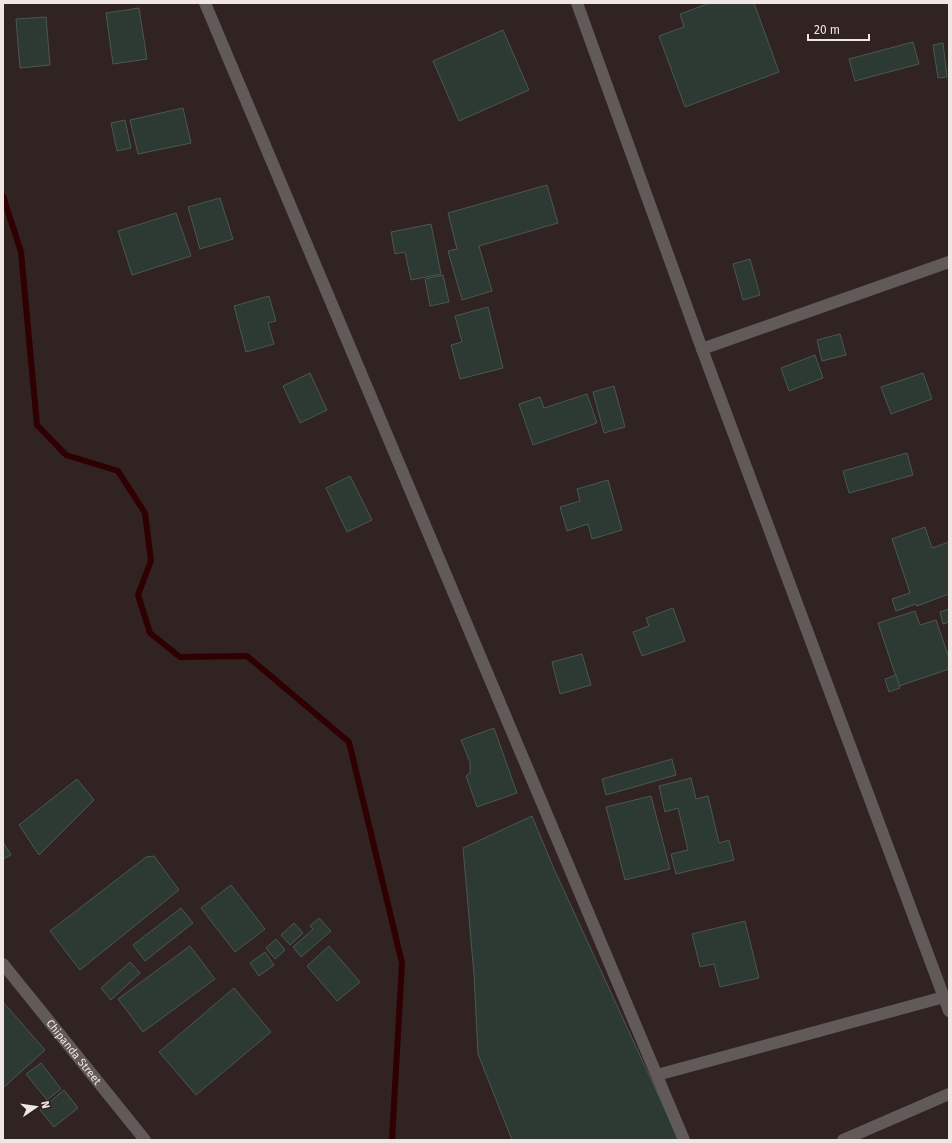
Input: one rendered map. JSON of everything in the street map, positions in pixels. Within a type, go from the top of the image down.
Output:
[{"type":"street","points":[[204,3],[684,1140]]},
{"type":"street","points":[[577,3],[702,349],[949,1011]]},
{"type":"street","points":[[702,349],[949,262]]},
{"type":"street","name":"Chipanda Street","points":[[3,964],[145,1140]]},
{"type":"street","points":[[657,1076],[944,997]]},
{"type":"street","points":[[843,1140],[949,1094]]},
{"type":"building","points":[[710,3],[754,3],[779,72],[685,107],[659,36],[684,27],[680,14]]},
{"type":"building","points":[[139,8],[147,59],[113,64],[106,13]]},
{"type":"building","points":[[46,17],[50,65],[20,68],[16,19]]},
{"type":"building","points":[[503,30],[529,90],[459,121],[433,61]]},
{"type":"building","points":[[913,42],[919,64],[855,81],[849,59]]},
{"type":"building","points":[[943,43],[947,77],[938,78],[933,45]]},
{"type":"building","points":[[183,108],[191,143],[138,154],[130,120]]},
{"type":"building","points":[[125,120],[131,148],[117,151],[111,123]]},
{"type":"building","points":[[547,185],[558,223],[479,246],[492,291],[462,300],[448,251],[457,249],[448,213]]},
{"type":"building","points":[[220,198],[233,239],[200,249],[188,207]]},
{"type":"building","points":[[176,213],[191,256],[132,275],[118,231]]},
{"type":"building","points":[[431,224],[441,274],[411,280],[405,252],[395,254],[391,232]]},
{"type":"building","points":[[750,259],[760,295],[743,300],[733,264]]},
{"type":"building","points":[[443,275],[449,302],[430,306],[425,279]]},
{"type":"building","points":[[269,296],[276,321],[268,323],[274,344],[246,352],[234,306]]},
{"type":"building","points":[[488,307],[503,368],[460,379],[451,345],[462,342],[455,316]]},
{"type":"building","points":[[840,334],[846,355],[822,361],[817,340]]},
{"type":"building","points":[[815,355],[823,378],[789,391],[781,368]]},
{"type":"building","points":[[310,373],[327,410],[300,423],[283,386]]},
{"type":"building","points":[[923,373],[932,399],[891,414],[881,387]]},
{"type":"building","points":[[614,386],[625,427],[604,433],[593,392]]},
{"type":"building","points":[[587,394],[597,423],[533,445],[519,404],[540,397],[544,408]]},
{"type":"building","points":[[907,453],[913,475],[849,493],[843,471]]},
{"type":"building","points":[[350,476],[372,520],[347,532],[326,488]]},
{"type":"building","points":[[608,480],[622,530],[592,539],[588,524],[567,531],[560,507],[580,501],[577,489]]},
{"type":"building","points":[[925,527],[932,548],[949,542],[949,594],[917,606],[916,604],[896,611],[892,599],[910,593],[892,539]]},
{"type":"building","points":[[673,608],[685,641],[642,656],[633,632],[649,626],[646,618]]},
{"type":"building","points":[[949,609],[949,622],[943,624],[940,612]]},
{"type":"building","points":[[915,611],[920,625],[936,620],[949,658],[949,669],[899,686],[878,623]]},
{"type":"building","points":[[582,654],[591,685],[560,694],[552,662]]},
{"type":"building","points":[[896,675],[900,688],[889,692],[885,679]]},
{"type":"building","points":[[494,728],[517,793],[477,807],[466,776],[470,773],[470,762],[461,740]]},
{"type":"building","points":[[672,759],[676,775],[606,795],[602,779]]},
{"type":"building","points":[[691,778],[696,799],[708,796],[719,843],[729,840],[734,860],[676,874],[671,854],[688,850],[678,808],[665,812],[659,786]]},
{"type":"building","points":[[77,779],[94,800],[39,855],[19,825]]},
{"type":"building","points":[[651,796],[670,869],[625,880],[606,807]]},
{"type":"building","points":[[532,816],[554,869],[679,1140],[512,1140],[478,1054],[474,975],[463,848]]},
{"type":"building","points":[[3,842],[11,855],[3,859]]},
{"type":"building","points":[[154,856],[179,890],[80,970],[50,931],[146,857]]},
{"type":"building","points":[[231,885],[265,929],[235,952],[201,908]]},
{"type":"building","points":[[181,908],[193,923],[145,961],[133,945]]},
{"type":"building","points":[[319,918],[331,931],[301,957],[293,947],[313,929],[310,926]]},
{"type":"building","points":[[745,921],[759,978],[720,987],[714,964],[700,967],[692,934]]},
{"type":"building","points":[[294,923],[303,933],[290,945],[281,935]]},
{"type":"building","points":[[276,939],[285,950],[275,959],[266,948]]},
{"type":"building","points":[[190,946],[215,979],[143,1032],[118,999]]},
{"type":"building","points":[[329,946],[360,982],[337,1001],[307,966]]},
{"type":"building","points":[[265,952],[274,965],[259,976],[250,963]]},
{"type":"building","points":[[130,962],[140,973],[111,1000],[101,988]]},
{"type":"building","points":[[234,988],[271,1032],[196,1095],[159,1052]]},
{"type":"building","points":[[3,1002],[45,1050],[3,1088]]},
{"type":"building","points":[[41,1063],[61,1089],[47,1100],[26,1074]]},
{"type":"building","points":[[64,1090],[78,1108],[54,1127],[40,1110]]},
{"type":"waterway","points":[[3,196],[21,252],[37,425],[66,455],[118,471],[145,513],[151,561],[138,595],[150,633],[180,657],[247,656],[349,742],[402,963],[392,1140]]}]
